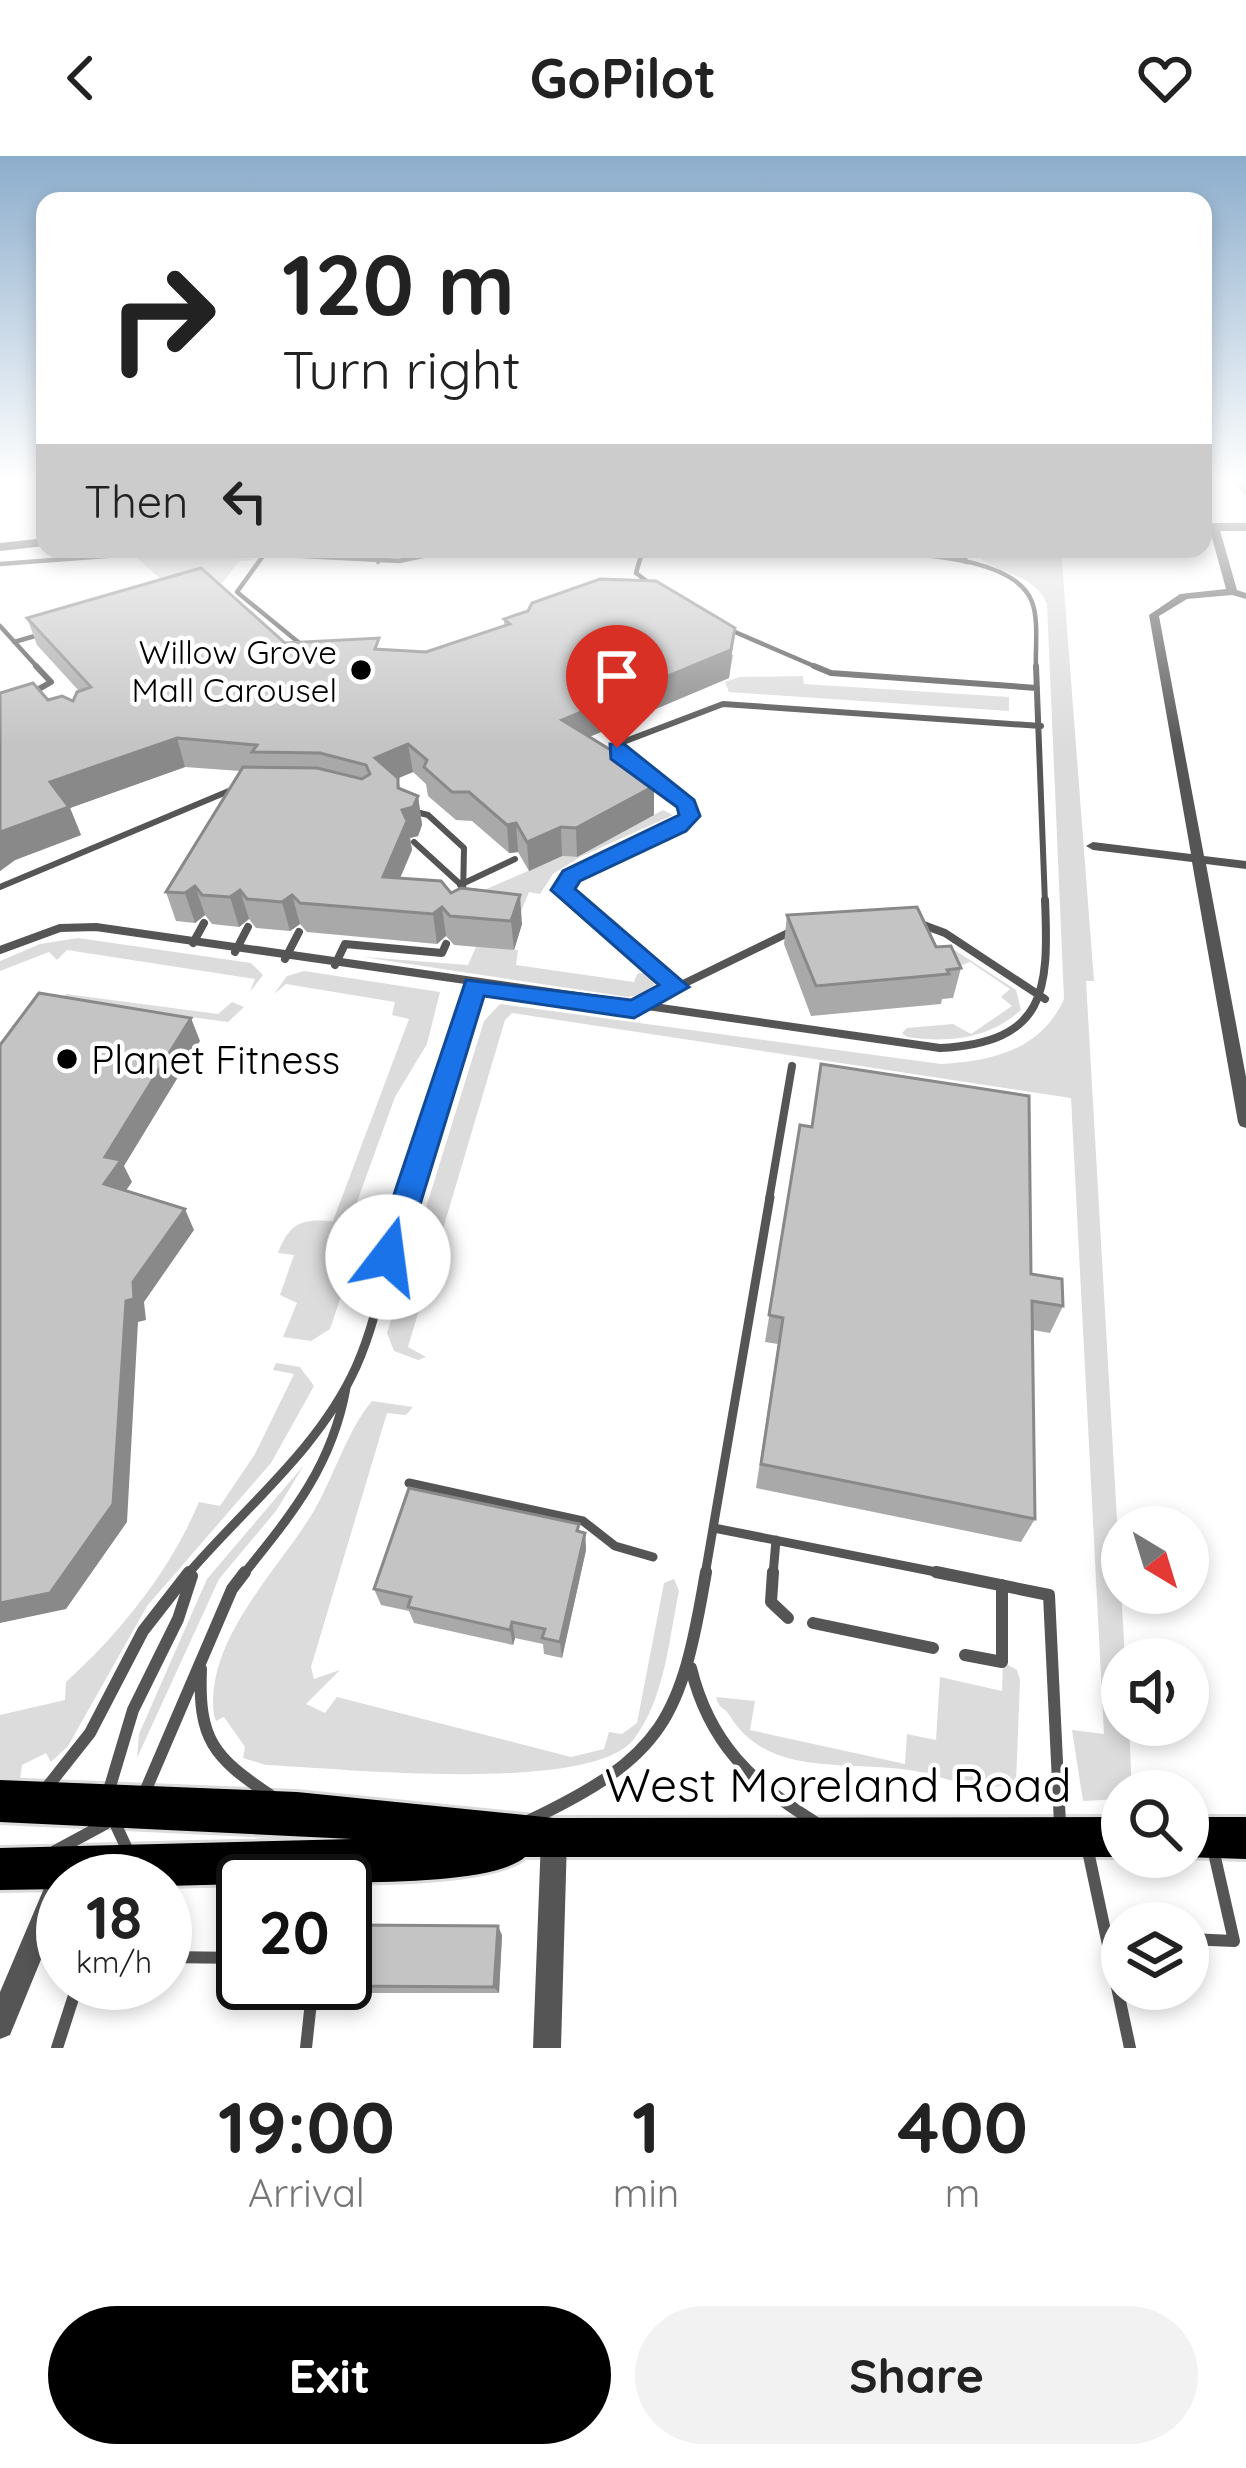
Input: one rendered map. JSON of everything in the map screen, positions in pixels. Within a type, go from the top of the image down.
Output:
[{"type":"main road","name":"West Moreland Road","points":[[15,1801],[297,1813],[554,1839],[1089,1838]]},
{"type":"main road","name":"West Moreland Road","points":[[372,1865],[554,1839]]},
{"type":"street","points":[[1239,594],[1184,596],[1154,614],[1246,1122]]},
{"type":"street","points":[[1093,846],[1246,865]]},
{"type":"street","points":[[547,2048],[554,1839]]},
{"type":"street","points":[[0,2025],[30,1868]]},
{"type":"lane","points":[[253,569],[237,592],[312,649]]},
{"type":"lane","points":[[637,569],[644,581],[670,596]]},
{"type":"lane","points":[[0,950],[60,928],[96,927],[235,952],[634,1009],[954,1049],[1004,1036],[1025,1024],[1045,999],[1048,925],[1041,726],[1029,593],[1008,576],[988,569]]},
{"type":"lane","points":[[628,586],[644,581]]},
{"type":"lane","points":[[716,622],[831,673],[1037,688]]},
{"type":"lane","points":[[0,626],[52,685],[23,696]]},
{"type":"lane","points":[[14,642],[51,632]]},
{"type":"lane","points":[[677,987],[562,890],[571,876],[679,826],[690,816],[687,805],[618,754],[620,744],[723,704],[1041,726]]},
{"type":"lane","points":[[0,886],[98,850],[151,819],[247,786]]},
{"type":"lane","points":[[408,812],[428,815],[464,848],[457,914]]},
{"type":"lane","points":[[414,842],[460,884]]},
{"type":"lane","points":[[460,884],[515,859]]},
{"type":"lane","points":[[194,943],[204,923]]},
{"type":"lane","points":[[899,924],[920,923],[945,933],[1045,999]]},
{"type":"lane","points":[[235,952],[248,927]]},
{"type":"lane","points":[[634,1009],[782,934],[800,931]]},
{"type":"lane","points":[[285,958],[299,932]]},
{"type":"lane","points":[[335,965],[347,940],[442,953],[446,944]]},
{"type":"lane","points":[[30,1868],[120,1809],[202,1660],[232,1589],[296,1510],[337,1438],[346,1386],[381,1291],[396,1223],[475,986]]},
{"type":"lane","points":[[500,1834],[602,1785],[645,1754],[667,1724],[690,1664],[792,1066]]},
{"type":"lane","points":[[15,1801],[81,1748],[143,1631],[194,1568],[255,1508],[346,1386]]},
{"type":"lane","points":[[409,1483],[583,1521],[615,1546],[653,1557]]},
{"type":"lane","points":[[714,1528],[1049,1595],[1101,1907]]},
{"type":"lane","points":[[776,1540],[771,1602],[788,1618]]},
{"type":"lane","points":[[132,1854],[120,1809],[133,1710],[178,1619],[194,1568]]},
{"type":"lane","points":[[965,1655],[1002,1662],[1002,1585]]},
{"type":"lane","points":[[813,1623],[933,1648]]},
{"type":"lane","points":[[202,1660],[202,1731],[215,1760],[297,1813]]},
{"type":"lane","points":[[690,1664],[699,1712],[722,1748],[764,1791],[842,1838]]},
{"type":"lane","points":[[1209,1940],[1234,1941],[1215,1838]]},
{"type":"lane","points":[[58,2048],[70,2010]]},
{"type":"lane","points":[[306,2048],[310,2010]]},
{"type":"lane","points":[[1122,2010],[1130,2048]]},
{"type":"shaded area","points":[[150,569],[233,569],[219,588],[174,591]]},
{"type":"shaded area","points":[[1002,569],[1063,569],[1094,981],[1086,981],[1116,1506],[1101,1506],[1101,1614],[1122,1614],[1124,1638],[1101,1638],[1101,1676],[1071,1098],[512,1013],[505,1020],[408,1347],[426,1357],[418,1360],[394,1351],[387,1333],[484,1021],[500,1004],[941,1064],[997,1056],[1042,1030],[1064,999],[1047,604],[1032,584]]},
{"type":"shaded area","points":[[803,676],[804,684],[1009,697],[1009,711],[729,692],[725,682],[739,677]]},
{"type":"shaded area","points":[[663,810],[673,815],[580,857],[553,874],[540,894],[529,892],[516,924],[473,895],[562,856],[577,857]]},
{"type":"shaded area","points":[[78,938],[251,963],[263,975],[250,992],[255,979],[67,950],[57,960],[49,952],[0,971],[0,961],[40,944]]},
{"type":"shaded area","points":[[476,947],[518,950],[516,965],[634,982],[637,974],[646,972],[655,985],[647,994],[628,997],[363,957],[468,965]]},
{"type":"shaded area","points":[[950,947],[1016,990],[1021,1010],[967,1037],[907,1037],[902,1033],[907,1028],[953,1024],[971,1034],[1012,1006],[1001,997],[1010,989],[970,962],[957,967]]},
{"type":"shaded area","points":[[304,971],[440,992],[427,1044],[395,1097],[353,1213],[362,1235],[330,1329],[311,1341],[283,1337],[297,1303],[280,1295],[294,1255],[278,1253],[298,1225],[333,1221],[409,1019],[392,1015],[395,1002],[286,984],[274,994],[287,976]]},
{"type":"shaded area","points":[[66,994],[218,1014],[232,1002],[244,1007],[228,1022],[109,1006],[50,1011]]},
{"type":"shaded area","points":[[276,1363],[300,1367],[314,1386],[271,1463],[147,1606],[68,1746],[51,1762],[46,1753],[22,1765],[20,1780],[0,1783],[0,1715],[65,1700],[66,1682],[142,1599],[174,1552],[199,1502],[220,1506],[255,1454],[294,1374],[273,1370]]},
{"type":"shaded area","points":[[372,1401],[413,1407],[406,1415],[387,1413],[311,1667],[314,1679],[340,1670],[306,1704],[325,1713],[337,1697],[571,1757],[604,1749],[609,1732],[622,1734],[637,1723],[664,1583],[674,1579],[679,1591],[664,1668],[653,1705],[634,1739],[609,1756],[518,1773],[348,1770],[266,1765],[243,1758],[245,1747],[224,1717],[216,1721],[214,1716],[221,1660],[248,1606],[315,1509]]},
{"type":"shaded area","points":[[304,1465],[276,1511],[219,1579],[137,1758],[139,1734],[207,1579]]},
{"type":"shaded area","points":[[1003,1662],[1017,1670],[1020,1680],[1016,1784],[1000,1786],[973,1785],[909,1770],[787,1758],[746,1736],[716,1697],[755,1701],[750,1730],[905,1764],[907,1734],[936,1740],[940,1677],[1002,1691]]},
{"type":"shaded area","points":[[1072,1730],[1101,1734],[1101,1746],[1130,1746],[1131,1770],[1101,1770],[1101,1800],[1083,1801]]},
{"type":"building","points":[[202,569],[285,643],[379,638],[375,649],[426,652],[510,624],[504,619],[528,611],[532,603],[600,579],[656,581],[735,628],[731,650],[562,720],[640,768],[638,775],[654,786],[576,828],[561,827],[527,842],[516,823],[507,825],[469,792],[452,792],[424,767],[427,760],[408,744],[375,758],[398,778],[398,788],[418,796],[413,807],[402,810],[407,821],[383,877],[441,881],[451,893],[461,888],[520,895],[511,921],[450,916],[442,907],[433,914],[300,903],[292,895],[282,902],[247,899],[240,890],[230,897],[202,895],[195,886],[185,893],[166,892],[243,767],[317,768],[362,779],[370,774],[366,765],[320,753],[252,752],[257,745],[177,738],[50,782],[69,807],[0,832],[0,693],[33,683],[48,700],[62,696],[73,701],[77,692],[91,687],[27,618]]},
{"type":"building","points":[[917,907],[936,947],[951,946],[961,968],[947,970],[949,974],[816,986],[787,915]]},
{"type":"building","points":[[39,993],[191,1018],[105,1157],[121,1160],[104,1184],[185,1209],[133,1282],[134,1299],[126,1301],[113,1504],[50,1593],[0,1603],[0,1045]]},
{"type":"building","points":[[821,1064],[1029,1096],[1031,1274],[1062,1279],[1063,1306],[1032,1301],[1035,1519],[761,1464],[783,1318],[769,1315],[800,1125],[812,1127]]},
{"type":"building","points":[[409,1488],[579,1524],[577,1531],[585,1533],[560,1642],[542,1638],[545,1629],[512,1622],[510,1630],[408,1607],[411,1597],[374,1589]]},
{"type":"building","points":[[372,1925],[498,1926],[494,1987],[372,1986]]},
{"type":"place","name":"Willow Grove Mall Carousel","points":[[361,670]]},
{"type":"place","name":"Planet Fitness","points":[[67,1059]]},
{"type":"route","points":[[388,1257],[475,986],[634,1009],[677,987],[562,890],[571,876],[685,823],[690,816],[687,805],[618,754],[617,748]]}]
